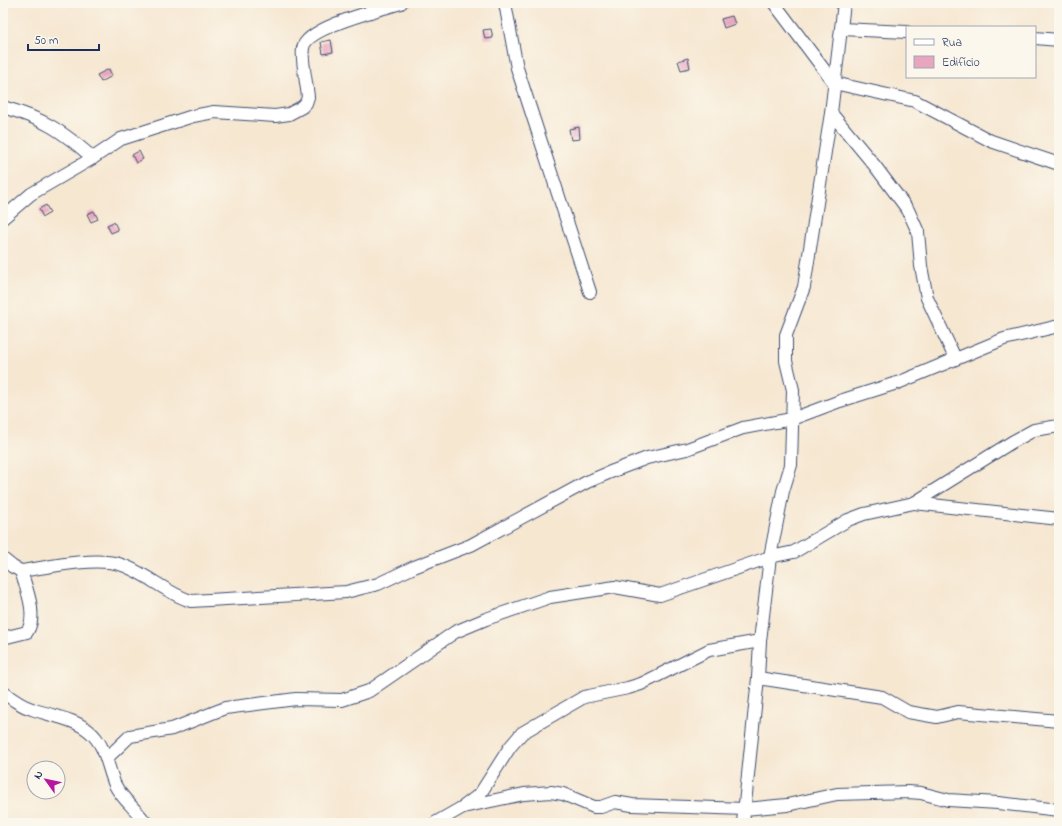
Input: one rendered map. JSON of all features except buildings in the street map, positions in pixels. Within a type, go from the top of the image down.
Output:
[{"type":"street","points":[[3,218],[31,194],[93,158],[121,139],[192,116],[214,112],[275,116],[289,114],[302,107],[306,103],[308,97],[303,48],[306,40],[310,36],[333,25],[401,3]]},
{"type":"street","points":[[505,3],[517,68],[590,292]]},
{"type":"street","points":[[774,3],[834,83],[915,101],[991,141],[1059,164]]},
{"type":"street","points":[[743,823],[758,678],[760,642],[770,557],[783,491],[791,465],[793,390],[786,361],[786,335],[804,287],[831,113],[844,3]]},
{"type":"street","points":[[841,29],[906,32]]},
{"type":"street","points":[[1036,38],[1059,40]]},
{"type":"street","points":[[3,107],[27,114],[53,126],[93,158]]},
{"type":"street","points":[[831,113],[908,210],[918,232],[921,266],[928,298],[955,358]]},
{"type":"street","points":[[3,559],[21,571],[97,561],[120,565],[172,594],[191,601],[346,592],[378,584],[414,567],[471,545],[587,482],[647,458],[687,449],[743,428],[792,419],[840,401],[900,382],[1004,339],[1059,326]]},
{"type":"street","points":[[914,503],[1034,430],[1059,426]]},
{"type":"street","points":[[106,758],[130,736],[172,729],[225,708],[296,699],[342,700],[356,697],[369,691],[455,632],[486,619],[550,597],[615,588],[660,595],[770,557],[794,552],[848,520],[864,514],[914,503],[1059,519]]},
{"type":"street","points":[[3,638],[28,632],[30,627],[31,618],[29,602],[21,571]]},
{"type":"street","points":[[435,823],[464,807],[480,794],[510,748],[522,733],[578,701],[590,696],[641,684],[708,650],[760,642]]},
{"type":"street","points":[[758,678],[882,697],[908,712],[937,717],[958,712],[1059,721]]},
{"type":"street","points":[[3,692],[22,705],[67,719],[88,730],[98,740],[115,785],[121,795],[132,805],[146,823]]},
{"type":"street","points":[[464,807],[524,794],[551,792],[563,794],[594,807],[601,807],[621,802],[632,805],[745,809],[787,805],[812,798],[837,794],[908,792],[921,793],[948,800],[998,803],[1059,810]]}]
